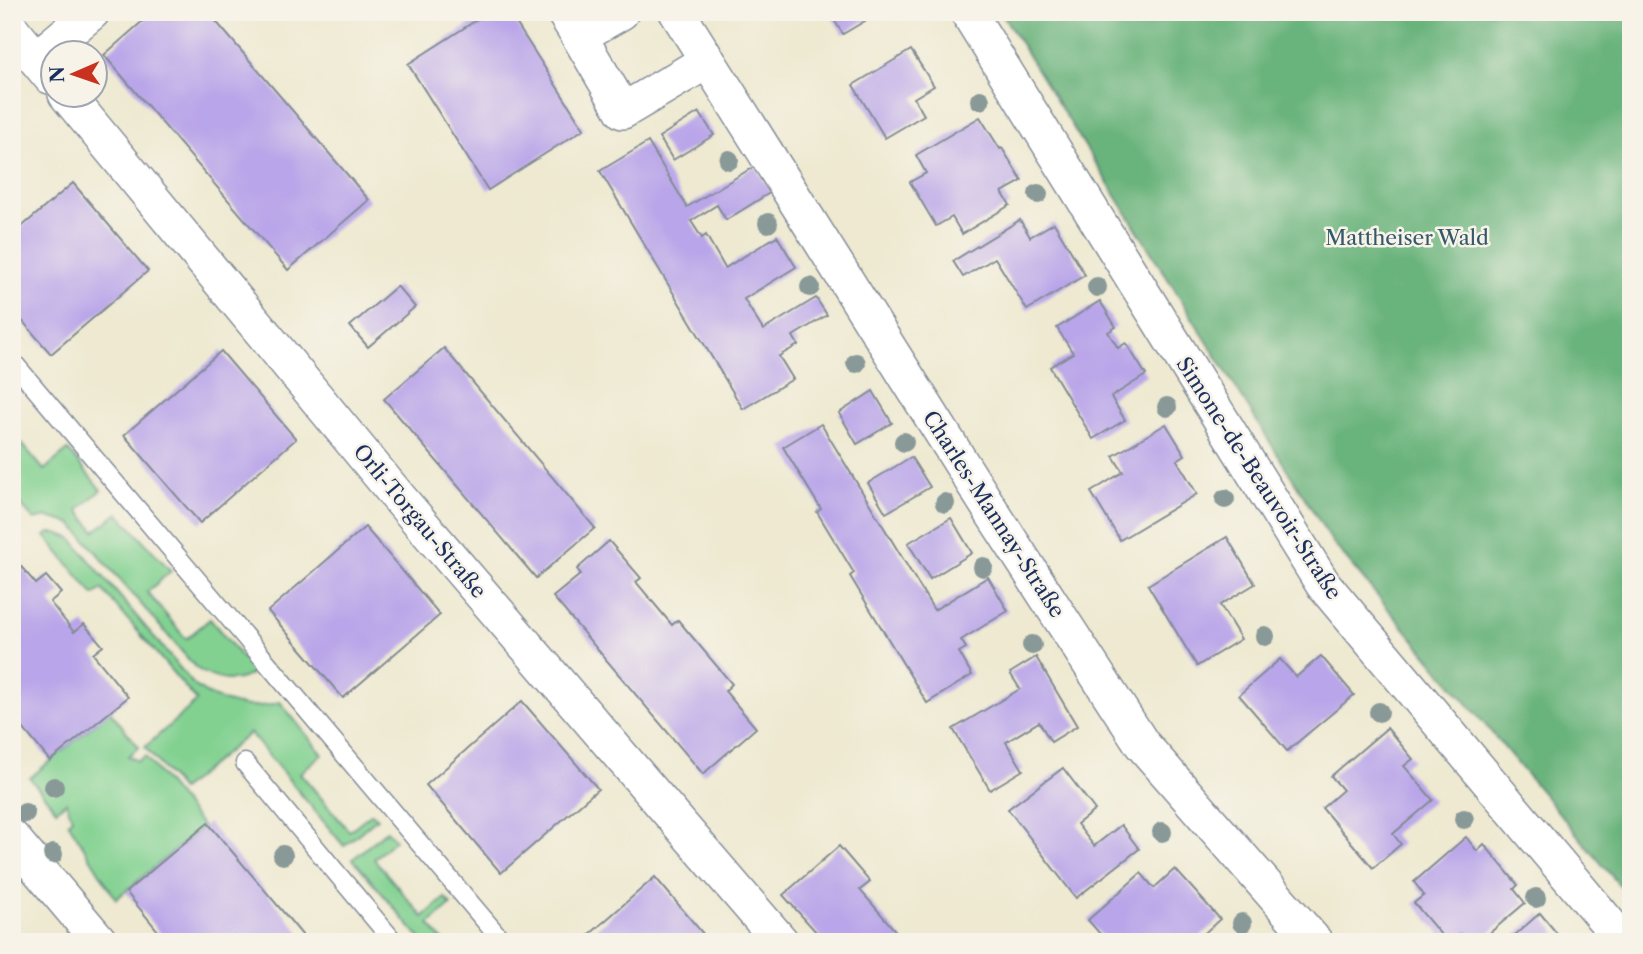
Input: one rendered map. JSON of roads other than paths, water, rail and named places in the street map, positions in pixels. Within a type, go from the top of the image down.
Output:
[{"type":"street","points":[[70,38],[92,12]]},
{"type":"street","points":[[621,12],[572,24],[623,111],[707,61]]},
{"type":"street","name":"Charles-Mannay-Straße","points":[[677,12],[995,517],[1142,744],[1315,942]]},
{"type":"street","name":"Simone-de-Beauvoir-Straße","points":[[968,12],[1323,584],[1624,942]]},
{"type":"street","points":[[12,30],[38,61]]},
{"type":"street","name":"Orli-Torgau-Straße","points":[[78,108],[399,498],[781,942]]},
{"type":"street","points":[[12,838],[100,942]]},
{"type":"lane","points":[[12,361],[503,942]]},
{"type":"lane","points":[[244,763],[394,942]]},
{"type":"park label","name":"Mattheiser Wald","points":[[1407,237]]}]
